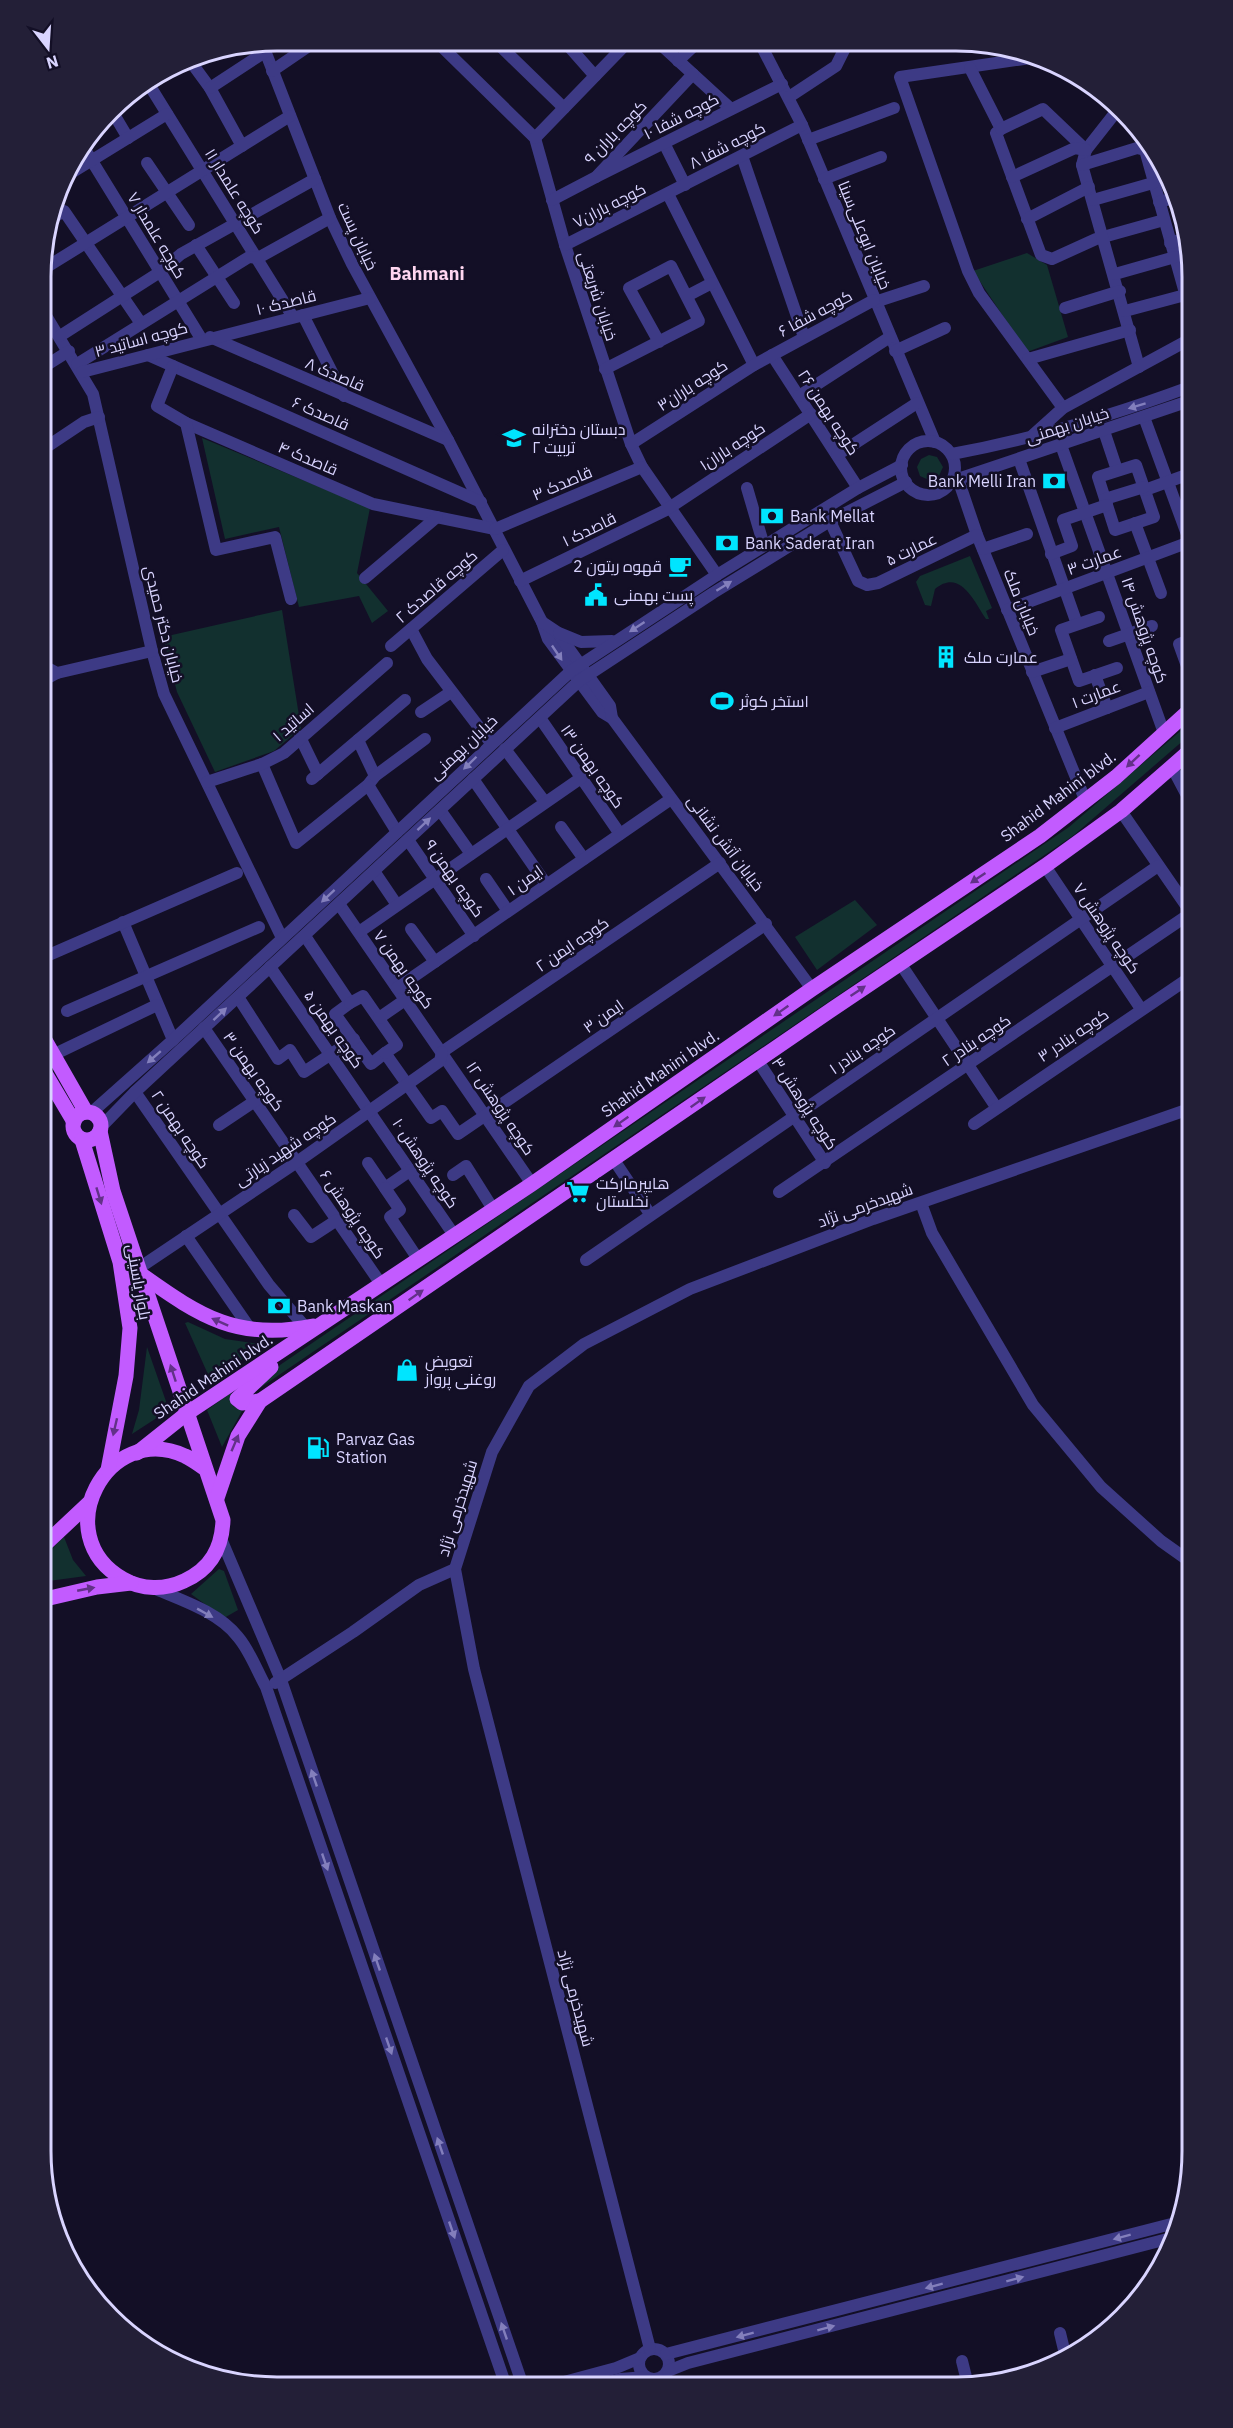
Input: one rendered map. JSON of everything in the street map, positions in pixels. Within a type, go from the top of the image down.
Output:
[{"type":"main road","name":"Shahid Mahini blvd.","points":[[137,1453],[186,1414],[278,1354],[312,1327],[532,1184],[813,989],[1040,836],[1086,802],[1182,717]]},
{"type":"main road","points":[[217,1498],[238,1436],[261,1401],[1045,866],[1121,811],[1182,758]]},
{"type":"main road","points":[[51,1048],[88,1113],[98,1118],[101,1129],[91,1140],[82,1140],[75,1135],[74,1122],[51,1083]]},
{"type":"main road","points":[[74,1122],[79,1115],[88,1113]]},
{"type":"main road","name":"بلوار یاسینی","points":[[101,1129],[113,1191],[204,1468]]},
{"type":"main road","name":"بلوار یاسینی","points":[[82,1140],[120,1262],[130,1328],[126,1376],[108,1470]]},
{"type":"main road","points":[[141,1271],[185,1306],[234,1328],[275,1331],[312,1327]]},
{"type":"main road","points":[[261,1401],[242,1403],[237,1399],[270,1369],[278,1354]]},
{"type":"main road","points":[[160,1450],[184,1455],[204,1468],[217,1498],[223,1520],[222,1541],[212,1561],[195,1576],[174,1586],[152,1588],[131,1583],[114,1574],[100,1560],[91,1542],[87,1523],[89,1503],[96,1485],[108,1470],[121,1460],[137,1453],[160,1450]]},
{"type":"main road","points":[[51,1539],[89,1503]]},
{"type":"main road","points":[[51,1597],[97,1587],[131,1583]]},
{"type":"street","points":[[210,88],[259,51]]},
{"type":"street","name":"خیابان پست","points":[[265,51],[330,218],[370,298],[481,502],[503,550]]},
{"type":"street","points":[[272,71],[301,51]]},
{"type":"street","points":[[445,51],[536,138],[619,51]]},
{"type":"street","points":[[505,51],[564,108]]},
{"type":"street","points":[[573,51],[595,76]]},
{"type":"street","points":[[667,51],[731,109]]},
{"type":"street","points":[[678,61],[689,51]]},
{"type":"street","name":"خیابان ابوعلی‌سینا","points":[[764,51],[802,125],[935,442]]},
{"type":"street","points":[[789,97],[836,66],[844,51]]},
{"type":"street","points":[[1018,60],[900,76],[968,271],[979,293],[1063,408]]},
{"type":"street","points":[[195,66],[210,88],[242,146]]},
{"type":"street","points":[[970,68],[1001,129]]},
{"type":"street","name":"کوچه باران ۹","points":[[552,200],[596,177],[693,74]]},
{"type":"street","name":"کوچه شفا ۱۰","points":[[596,177],[782,84]]},
{"type":"street","name":"کوچه علمدار ۱۱","points":[[152,89],[258,258],[298,316],[344,396]]},
{"type":"street","points":[[808,140],[894,108]]},
{"type":"street","points":[[1086,150],[1044,109],[996,133],[1041,255],[1052,259],[1103,238],[1164,220]]},
{"type":"street","points":[[79,167],[167,114]]},
{"type":"street","points":[[1114,115],[1086,150],[1082,165],[1115,274],[1139,367]]},
{"type":"street","points":[[51,264],[290,116]]},
{"type":"street","points":[[116,118],[128,138]]},
{"type":"street","name":"کوچه شفا ۸","points":[[668,194],[802,125]]},
{"type":"street","name":"خیابان شریعتی","points":[[536,138],[565,245],[631,444],[642,466],[717,575]]},
{"type":"street","points":[[664,143],[685,185]]},
{"type":"street","points":[[1012,177],[1076,148],[1086,150]]},
{"type":"street","points":[[1082,165],[1137,148],[1142,149]]},
{"type":"street","name":"کوچه علمدار ۷","points":[[88,154],[176,300],[206,338]]},
{"type":"street","points":[[742,156],[804,337]]},
{"type":"street","points":[[824,179],[881,157]]},
{"type":"street","points":[[147,163],[189,225]]},
{"type":"street","points":[[1154,167],[1153,183],[1158,202],[1170,243],[1182,269]]},
{"type":"street","points":[[60,336],[160,272],[196,245],[237,224],[315,178]]},
{"type":"street","points":[[1027,219],[1091,194],[1153,183]]},
{"type":"street","points":[[668,194],[754,365]]},
{"type":"street","name":"کوچه باران۷","points":[[565,245],[668,194]]},
{"type":"street","points":[[1158,202],[1168,199]]},
{"type":"street","points":[[61,213],[64,211],[87,242],[140,322]]},
{"type":"street","points":[[79,368],[140,322],[176,300],[249,257],[258,258],[330,218]]},
{"type":"street","points":[[1170,243],[1179,240]]},
{"type":"street","points":[[196,245],[234,303]]},
{"type":"street","points":[[1115,274],[1175,256]]},
{"type":"street","points":[[605,369],[658,342],[699,321],[671,266],[629,288],[658,342]]},
{"type":"street","points":[[687,296],[712,283]]},
{"type":"street","name":"کوچه شفا ۶","points":[[772,355],[875,301],[924,286]]},
{"type":"street","points":[[1065,308],[1119,291]]},
{"type":"street","points":[[1125,312],[1182,296]]},
{"type":"street","name":"قاصدک ۱۰","points":[[206,338],[370,298]]},
{"type":"street","name":"خیابان دکتر حمیدی","points":[[51,322],[93,394],[164,694],[282,939]]},
{"type":"street","points":[[895,351],[945,328]]},
{"type":"street","points":[[1028,359],[1130,330]]},
{"type":"street","points":[[799,396],[890,337]]},
{"type":"street","name":"قاصدک ۸","points":[[206,338],[448,440]]},
{"type":"street","name":"کوچه اساتید ۳","points":[[79,368],[148,355],[206,338]]},
{"type":"street","points":[[1031,436],[1063,408],[1182,343]]},
{"type":"street","points":[[51,362],[69,351]]},
{"type":"street","name":"قاصدک ۶","points":[[148,355],[481,502]]},
{"type":"street","name":"کوچه باران۳","points":[[631,444],[772,355]]},
{"type":"street","name":"کوچه بهمن ۲۶","points":[[772,355],[858,488]]},
{"type":"street","name":"قاصدک ۴","points":[[173,366],[157,406],[186,423],[373,504],[495,529]]},
{"type":"street","name":"خیابان بهمنی","points":[[952,454],[1031,436],[1144,404],[1182,390]]},
{"type":"street","points":[[837,454],[917,403]]},
{"type":"street","name":"خیابان بهمنی","points":[[955,480],[1182,404]]},
{"type":"street","name":"کوچه باران۱","points":[[671,505],[811,414]]},
{"type":"street","points":[[51,444],[84,422],[99,417]]},
{"type":"street","points":[[1144,417],[1182,518]]},
{"type":"street","points":[[186,423],[216,550],[275,537],[291,599]]},
{"type":"street","points":[[1104,430],[1117,470]]},
{"type":"street","points":[[927,441],[935,442],[952,454],[955,480],[940,492],[933,494],[918,492],[906,482],[902,465],[908,451],[913,446],[927,441]]},
{"type":"street","name":"کوچه پژوهش ۱۴","points":[[1061,445],[1164,733]]},
{"type":"street","points":[[1019,459],[1077,624]]},
{"type":"street","name":"خیابان بهمنی","points":[[101,1129],[135,1092],[374,871],[402,836],[491,743],[616,641],[717,575],[858,488],[902,465]]},
{"type":"street","points":[[1136,465],[1145,488],[1154,517],[1115,530],[1098,477],[1136,465]]},
{"type":"street","name":"قاصدک ۳","points":[[495,529],[642,466]]},
{"type":"street","points":[[1051,554],[1072,546],[1063,520],[1106,502],[1182,477]]},
{"type":"street","name":"خیابان ملک","points":[[955,480],[1086,802]]},
{"type":"street","name":"خیابان بهمنی","points":[[88,1113],[173,1040],[282,939],[402,836],[440,810],[540,717],[579,673],[830,521],[906,482]]},
{"type":"street","points":[[747,488],[764,546]]},
{"type":"street","name":"قاصدک ۱","points":[[520,581],[666,510],[671,505]]},
{"type":"street","points":[[365,578],[437,517]]},
{"type":"street","name":"عمارت ۵","points":[[830,521],[858,581],[867,585],[878,583],[977,535]]},
{"type":"street","points":[[1135,523],[1161,593]]},
{"type":"street","points":[[983,549],[1027,534]]},
{"type":"street","name":"عمارت ۳","points":[[1007,610],[1148,557],[1182,547]]},
{"type":"street","points":[[503,550],[542,622],[548,639],[579,673]]},
{"type":"street","name":"کوچه قاصدک ۲","points":[[391,646],[503,550]]},
{"type":"street","points":[[1099,617],[1060,630],[1079,681],[1117,668]]},
{"type":"street","points":[[542,622],[557,632],[581,642],[616,641]]},
{"type":"street","points":[[1109,641],[1152,626]]},
{"type":"street","points":[[411,629],[427,660],[491,743]]},
{"type":"street","points":[[557,632],[579,673]]},
{"type":"street","points":[[51,676],[152,651]]},
{"type":"street","points":[[1032,672],[1071,659]]},
{"type":"street","name":"اساتید ۱","points":[[207,782],[262,764],[284,753],[387,663]]},
{"type":"street","points":[[51,670],[57,673]]},
{"type":"street","name":"خیابان آتش نشانی","points":[[579,673],[610,706],[612,718],[813,989]]},
{"type":"street","points":[[1095,675],[1107,708]]},
{"type":"street","points":[[421,712],[451,692]]},
{"type":"street","name":"عمارت ۱","points":[[1055,728],[1149,692]]},
{"type":"street","points":[[300,737],[315,777],[405,700]]},
{"type":"street","name":"کوچه بهمن ۱۳","points":[[540,717],[620,834]]},
{"type":"street","points":[[262,764],[296,843],[425,739]]},
{"type":"street","name":"کوچه بهمن ۹","points":[[358,740],[372,781],[402,836],[474,936]]},
{"type":"street","points":[[505,749],[545,802]]},
{"type":"street","points":[[1172,767],[1182,786]]},
{"type":"street","points":[[359,932],[581,778]]},
{"type":"street","points":[[473,779],[546,885]]},
{"type":"street","name":"ایمن ۱","points":[[397,988],[671,799]]},
{"type":"street","points":[[440,810],[471,854]]},
{"type":"street","points":[[1121,811],[1182,899]]},
{"type":"street","points":[[561,827],[584,859]]},
{"type":"street","name":"کوچه ایمن ۲","points":[[442,1052],[720,863]]},
{"type":"street","name":"کوچه پژوهش ۷","points":[[1045,866],[1141,1009]]},
{"type":"street","name":"کوچه بنادر ۱","points":[[585,1260],[1158,866]]},
{"type":"street","points":[[374,871],[397,905]]},
{"type":"street","points":[[51,954],[237,873]]},
{"type":"street","points":[[486,879],[508,911]]},
{"type":"street","name":"کوچه بهمن ۷","points":[[339,904],[442,1052]]},
{"type":"street","name":"کوچه بنادر ۲","points":[[779,1192],[1182,921]]},
{"type":"street","points":[[123,922],[173,1040]]},
{"type":"street","name":"ایمن ۳","points":[[406,1084],[431,1118],[442,1111],[458,1134],[766,924]]},
{"type":"street","points":[[68,1011],[259,927]]},
{"type":"street","points":[[411,929],[435,962]]},
{"type":"street","points":[[305,936],[350,1003]]},
{"type":"street","points":[[900,963],[996,1107]]},
{"type":"street","name":"کوچه بهمن ۵","points":[[270,967],[369,1110]]},
{"type":"street","name":"کوچه بنادر ۳","points":[[974,1124],[1182,982]]},
{"type":"street","points":[[363,996],[379,1018],[397,1045],[371,1064],[335,1014],[363,996]]},
{"type":"street","points":[[238,997],[278,1059],[290,1050],[304,1072],[354,1039]]},
{"type":"street","points":[[379,1018],[405,1000]]},
{"type":"street","points":[[55,1054],[157,1005]]},
{"type":"street","name":"کوچه بهمن ۳","points":[[204,1028],[297,1162]]},
{"type":"street","name":"کوچه شهید زیارتی","points":[[141,1271],[186,1236],[297,1162],[440,1061],[442,1052]]},
{"type":"street","name":"کوچه پژوهش ۱۲","points":[[442,1052],[532,1184]]},
{"type":"street","points":[[385,1053],[406,1084]]},
{"type":"street","name":"کوچه پژوهش ۳","points":[[758,1061],[825,1163]]},
{"type":"street","name":"کوچه بهمن ۲","points":[[135,1092],[269,1285],[312,1327]]},
{"type":"street","points":[[219,1125],[255,1101]]},
{"type":"street","name":"کوچه پژوهش ۱۰","points":[[369,1110],[454,1235]]},
{"type":"street","name":"شهیدخرمی نژاد","points":[[651,2349],[474,1669],[455,1569],[492,1452],[529,1386],[584,1344],[690,1289],[921,1203],[1182,1112]]},
{"type":"street","points":[[614,1160],[650,1214]]},
{"type":"street","name":"کوچه پژوهش ۶","points":[[297,1162],[381,1284]]},
{"type":"street","points":[[368,1163],[400,1210],[390,1217],[418,1259]]},
{"type":"street","points":[[453,1175],[466,1166],[493,1209]]},
{"type":"street","points":[[385,1188],[411,1170]]},
{"type":"street","points":[[921,1203],[932,1233],[1033,1405],[1101,1487],[1161,1541],[1182,1556]]},
{"type":"street","points":[[294,1215],[310,1237],[337,1220]]},
{"type":"street","points":[[186,1236],[251,1330]]},
{"type":"street","points":[[222,1541],[281,1680],[520,2377]]},
{"type":"street","points":[[266,1687],[281,1680],[419,1585],[455,1569]]},
{"type":"street","points":[[152,1588],[188,1603],[225,1624],[238,1637],[266,1687],[503,2377]]},
{"type":"street","points":[[666,2354],[1170,2224]]},
{"type":"street","points":[[667,2377],[700,2360],[1164,2240]]},
{"type":"street","points":[[1060,2332],[1064,2350]]},
{"type":"street","points":[[582,2377],[616,2368],[640,2358],[651,2349],[666,2354],[670,2362],[664,2377]]},
{"type":"street","points":[[640,2358],[641,2372],[646,2377]]},
{"type":"street","points":[[962,2361],[966,2377]]},
{"type":"green space","points":[[1027,253],[1047,265],[1068,337],[1027,352],[973,271]]},
{"type":"green space","points":[[202,438],[370,508],[357,573],[388,611],[372,623],[359,596],[299,607],[279,527],[225,539]]},
{"type":"green space","points":[[929,455],[937,457],[943,467],[938,478],[931,481],[920,476],[917,467],[921,459]]},
{"type":"green space","points":[[970,556],[992,608],[986,611],[989,619],[986,619],[965,589],[952,582],[935,589],[931,606],[925,605],[916,582],[920,576]]},
{"type":"green space","points":[[282,610],[301,728],[274,751],[215,772],[177,692],[163,637]]},
{"type":"green space","points":[[1182,730],[1182,742],[1074,835],[245,1398],[273,1375],[280,1365],[1069,827]]},
{"type":"green space","points":[[855,900],[877,925],[817,970],[795,937]]},
{"type":"green space","points":[[188,1322],[225,1339],[259,1344],[260,1347],[211,1381],[185,1323]]},
{"type":"green space","points":[[147,1347],[169,1410],[132,1434],[139,1410]]},
{"type":"green space","points":[[231,1393],[233,1406],[242,1411],[222,1447],[207,1410]]},
{"type":"green space","points":[[64,1537],[73,1560],[86,1576],[51,1581],[51,1549]]},
{"type":"green space","points":[[219,1569],[224,1571],[238,1610],[224,1618],[191,1594]]},
{"type":"place","name":"دبستان دخترانه تربیت ۲","points":[[514,438]]},
{"type":"place","name":"Bank Melli Iran","points":[[1054,481]]},
{"type":"place","name":"Bank Mellat","points":[[772,516]]},
{"type":"place","name":"Bank Saderat Iran","points":[[727,543]]},
{"type":"place","name":"قهوه ریتون 2","points":[[680,566]]},
{"type":"place","name":"پست بهمنی","points":[[596,595]]},
{"type":"place","name":"عمارت ملک","points":[[946,657]]},
{"type":"place","name":"استخر کوثر","points":[[722,701]]},
{"type":"place","name":"هایپرمارکت نخلستان","points":[[578,1192]]},
{"type":"place","name":"Bank Maskan","points":[[279,1306]]},
{"type":"place","name":"تعویض روغنی پرواز","points":[[407,1370]]},
{"type":"place","name":"Parvaz Gas Station","points":[[318,1448]]},
{"type":"district","name":"Bahmani","points":[[427,274]]}]
